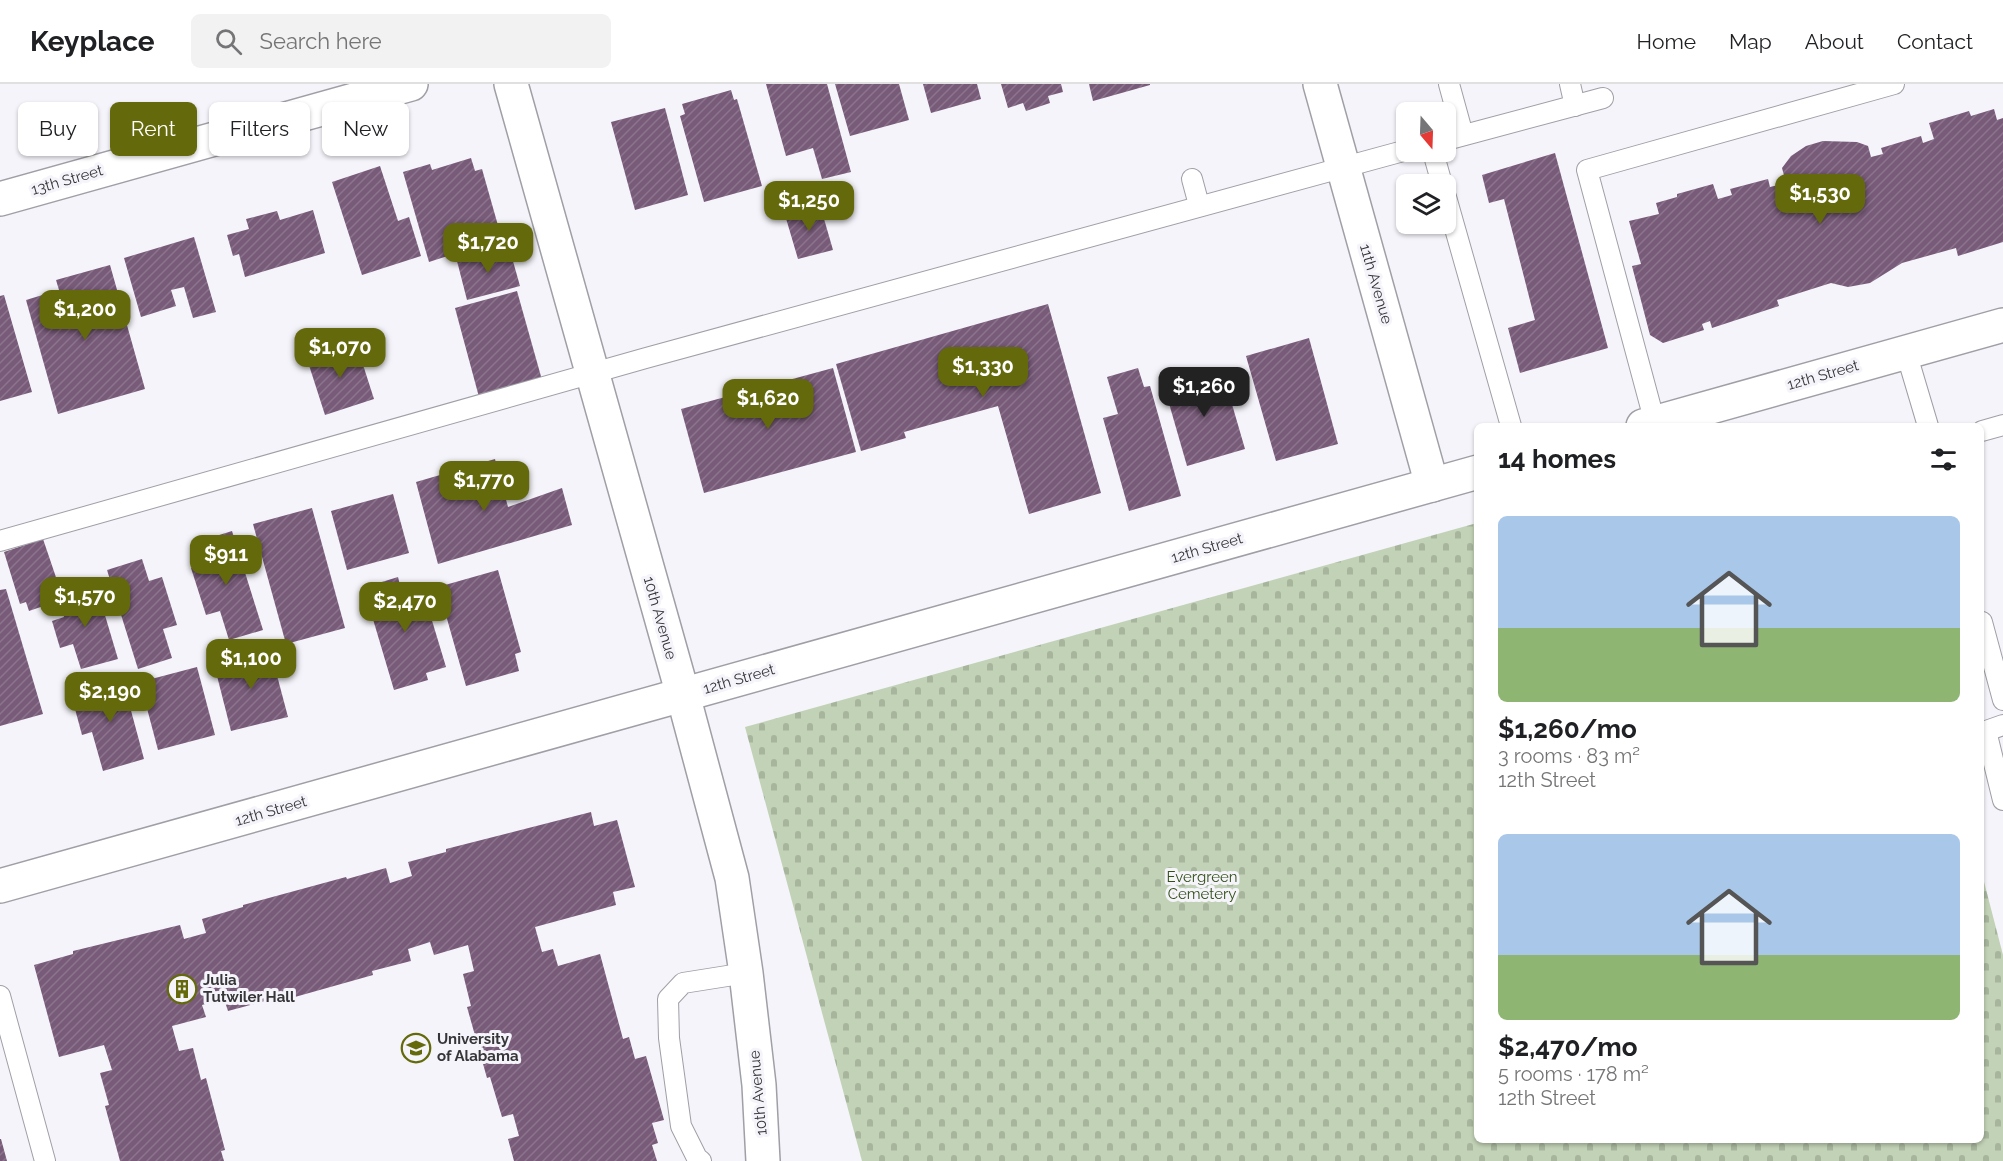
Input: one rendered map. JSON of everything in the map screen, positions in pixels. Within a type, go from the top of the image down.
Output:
[{"type":"street","name":"13th Street","points":[[0,199],[411,84]]},
{"type":"street","name":"10th Avenue","points":[[511,84],[732,878],[759,1085],[763,1161]]},
{"type":"street","name":"11th Avenue","points":[[1320,84],[1432,485]]},
{"type":"street","name":"12th Street","points":[[1653,423],[2003,325]]},
{"type":"street","name":"12th Street","points":[[0,886],[1474,473]]},
{"type":"lane","points":[[1449,84],[1451,102]]},
{"type":"lane","points":[[1570,84],[1575,106]]},
{"type":"lane","points":[[1649,423],[1587,170],[1894,84]]},
{"type":"lane","points":[[1456,137],[1603,98]]},
{"type":"lane","points":[[0,541],[592,373],[1396,153]]},
{"type":"lane","points":[[1192,179],[1199,206]]},
{"type":"lane","points":[[1456,232],[1510,423]]},
{"type":"lane","points":[[1906,352],[1927,423]]},
{"type":"lane","points":[[1984,431],[2003,426]]},
{"type":"lane","points":[[1984,629],[2003,700]]},
{"type":"lane","points":[[2003,725],[1986,731],[2003,800]]},
{"type":"lane","points":[[701,1161],[697,1158],[681,1126],[669,1038],[668,999],[682,983],[746,973]]},
{"type":"lane","points":[[0,996],[45,1161]]},
{"type":"green space","name":"Evergreen Cemetery","points":[[1474,524],[1474,1143],[1984,1143],[1984,882],[2003,955],[2003,1161],[862,1161],[745,727]]},
{"type":"building","points":[[766,84],[827,84],[851,172],[822,179],[813,148],[786,156]]},
{"type":"building","points":[[835,84],[899,84],[909,120],[850,136]]},
{"type":"building","points":[[923,84],[977,84],[981,99],[931,113]]},
{"type":"building","points":[[1001,84],[1061,84],[1063,92],[1048,96],[1050,103],[1026,111],[1023,103],[1008,108]]},
{"type":"building","points":[[1089,84],[1150,84],[1150,85],[1093,101]]},
{"type":"building","points":[[731,90],[734,100],[737,99],[762,186],[704,202],[680,116],[685,114],[682,104]]},
{"type":"building","points":[[665,108],[688,195],[635,210],[611,122]]},
{"type":"building","points":[[1994,109],[1997,120],[2003,118],[2003,242],[1958,256],[1956,248],[1902,263],[1870,283],[1848,287],[1831,283],[1777,300],[1779,306],[1712,328],[1710,321],[1702,324],[1704,330],[1663,343],[1650,335],[1632,266],[1641,264],[1629,221],[1659,214],[1656,203],[1677,197],[1677,194],[1713,184],[1718,199],[1732,195],[1730,189],[1768,179],[1770,187],[1786,183],[1782,168],[1791,156],[1806,146],[1823,141],[1857,142],[1868,146],[1871,157],[1883,154],[1881,148],[1921,136],[1923,143],[1934,139],[1929,123],[1969,111],[1971,116]]},
{"type":"building","points":[[1555,153],[1608,348],[1520,373],[1508,328],[1535,320],[1504,199],[1489,203],[1482,175]]},
{"type":"building","points":[[471,158],[475,171],[482,169],[501,236],[472,244],[468,232],[458,235],[463,251],[429,262],[403,172],[430,164],[432,170]]},
{"type":"building","points":[[380,166],[398,221],[409,217],[421,256],[362,275],[332,182]]},
{"type":"building","points":[[820,205],[833,250],[798,259],[785,215]]},
{"type":"building","points":[[313,210],[325,253],[245,277],[239,254],[233,256],[227,235],[249,229],[246,219],[277,211],[280,220]]},
{"type":"building","points":[[194,237],[216,312],[193,318],[184,287],[171,290],[176,306],[141,317],[124,258]]},
{"type":"building","points":[[509,247],[520,286],[467,300],[457,261]]},
{"type":"building","points":[[110,265],[145,389],[58,414],[26,300],[59,290],[56,280]]},
{"type":"building","points":[[517,291],[542,380],[479,397],[455,308]]},
{"type":"building","points":[[4,295],[32,392],[0,401],[0,296]]},
{"type":"building","points":[[1048,304],[1101,493],[1029,514],[998,406],[904,432],[906,438],[861,451],[836,364]]},
{"type":"building","points":[[1309,338],[1338,444],[1276,461],[1246,356]]},
{"type":"building","points":[[356,343],[374,399],[325,415],[307,359]]},
{"type":"building","points":[[833,368],[856,452],[704,493],[681,409]]},
{"type":"building","points":[[1138,368],[1144,387],[1150,386],[1181,496],[1129,511],[1103,418],[1118,414],[1107,377]]},
{"type":"building","points":[[1222,370],[1245,449],[1187,466],[1164,386]]},
{"type":"building","points":[[495,459],[508,507],[562,488],[572,525],[438,564],[416,482]]},
{"type":"building","points":[[393,494],[409,553],[347,570],[331,511]]},
{"type":"building","points":[[312,508],[345,628],[286,644],[253,524]]},
{"type":"building","points":[[232,531],[263,630],[229,640],[220,611],[206,615],[191,568],[204,564],[197,542]]},
{"type":"building","points":[[43,539],[61,592],[55,594],[58,601],[29,611],[26,602],[20,604],[4,552]]},
{"type":"building","points":[[142,559],[149,581],[162,577],[177,625],[163,629],[172,658],[138,669],[107,570]]},
{"type":"building","points":[[498,570],[521,652],[515,654],[519,671],[466,686],[438,587]]},
{"type":"building","points":[[398,577],[401,589],[421,584],[446,667],[426,673],[428,680],[394,690],[367,599],[375,596],[372,585]]},
{"type":"building","points":[[96,585],[118,659],[81,669],[73,644],[60,648],[52,621],[64,617],[58,596]]},
{"type":"building","points":[[6,589],[43,714],[0,726],[0,590]]},
{"type":"building","points":[[270,649],[288,717],[231,731],[214,664]]},
{"type":"building","points":[[197,667],[215,735],[158,750],[140,682]]},
{"type":"building","points":[[122,677],[144,759],[103,771],[92,732],[82,735],[75,709],[82,707],[77,690]]},
{"type":"building","name":"Julia Tutwiler Hall","points":[[591,812],[594,826],[617,820],[635,887],[613,892],[616,905],[535,927],[542,952],[553,949],[558,966],[600,954],[623,1039],[629,1037],[635,1059],[646,1056],[664,1120],[652,1123],[658,1143],[652,1145],[657,1161],[514,1161],[508,1139],[519,1136],[513,1114],[502,1117],[490,1077],[487,1078],[467,1007],[471,1006],[463,974],[474,971],[468,945],[434,955],[430,942],[408,949],[411,961],[372,971],[373,975],[270,1004],[269,1000],[228,1011],[224,999],[202,1005],[206,1017],[172,1026],[179,1051],[193,1048],[201,1080],[206,1078],[225,1150],[221,1151],[224,1161],[120,1161],[105,1106],[109,1105],[100,1073],[112,1070],[104,1045],[59,1057],[34,965],[73,954],[73,951],[180,925],[184,939],[206,933],[202,919],[243,907],[243,905],[346,877],[347,879],[386,868],[390,883],[412,876],[408,862],[446,852],[446,849]]},
{"type":"building","points":[[1,1139],[7,1161],[0,1161]]},
{"type":"place","name":"Julia Tutwiler Hall","points":[[182,989]]},
{"type":"place","name":"University of Alabama","points":[[416,1048]]}]
